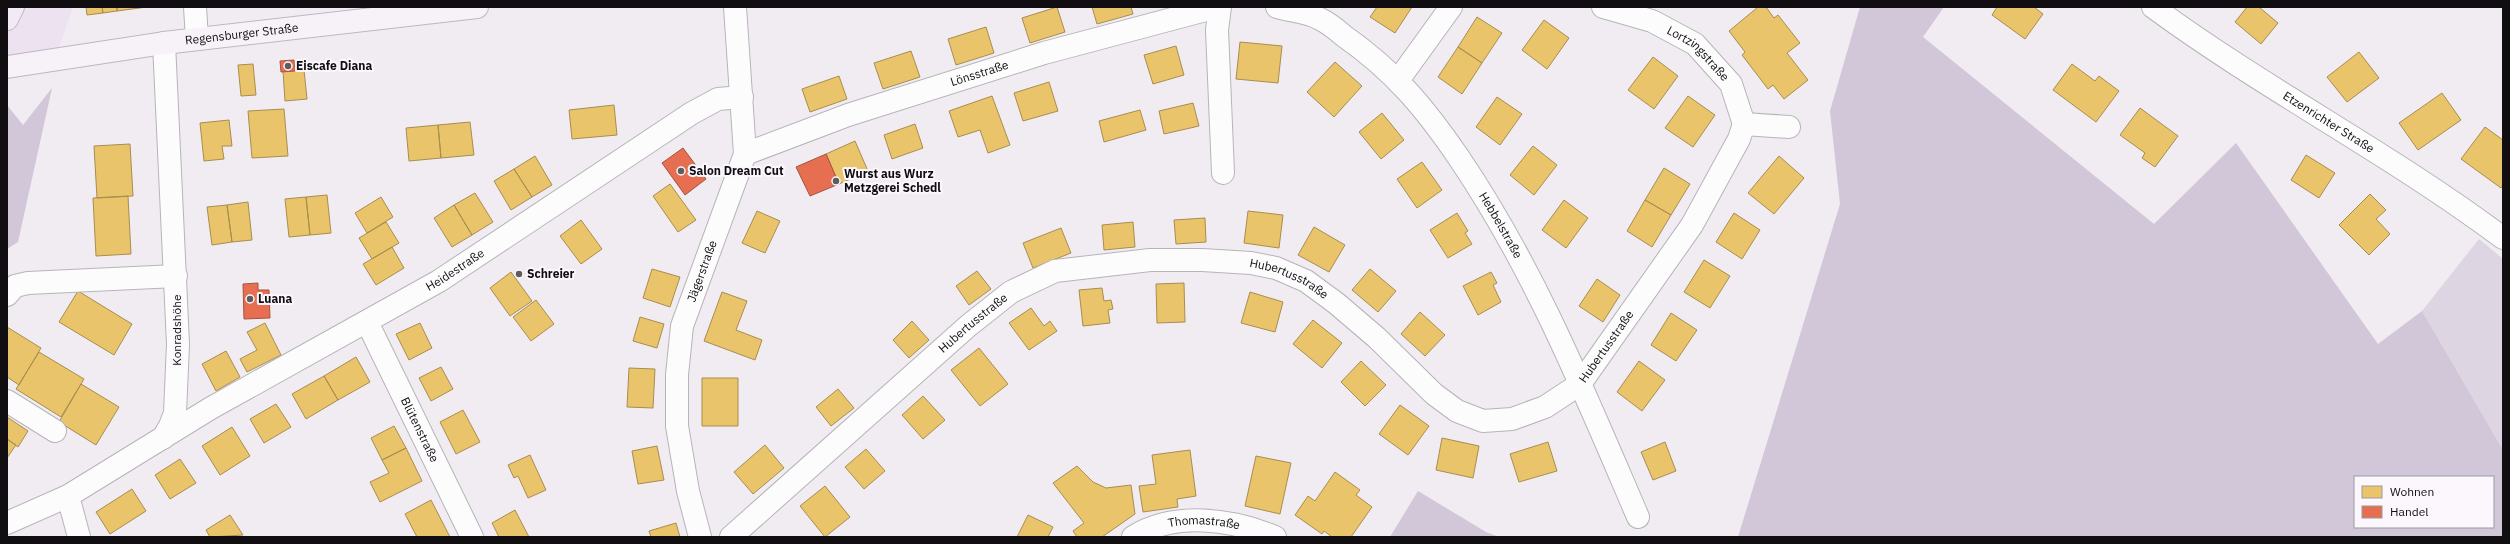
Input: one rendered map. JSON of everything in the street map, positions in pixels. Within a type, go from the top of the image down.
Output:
[{"type":"highway","points":[[7,19],[13,7]]},
{"type":"main road","name":"Regensburger Straße","points":[[7,67],[164,43],[477,7]]},
{"type":"street","points":[[196,7],[197,39]]},
{"type":"street","name":"Jägerstraße","points":[[700,537],[688,491],[677,426],[677,375],[682,326],[745,154],[735,7]]},
{"type":"street","points":[[1219,7],[1217,30],[1223,174]]},
{"type":"street","name":"Lönsstraße","points":[[745,154],[848,115],[1037,56],[1219,7]]},
{"type":"street","name":"Hebbelstraße","points":[[1277,7],[1320,18],[1360,47],[1399,80],[1446,139],[1491,205],[1548,311],[1638,517]]},
{"type":"street","points":[[1399,80],[1451,7]]},
{"type":"street","name":"Lortzingstraße","points":[[1603,7],[1652,21],[1695,44],[1731,84],[1744,124]]},
{"type":"street","name":"Etzenrichter Straße","points":[[2153,7],[2212,50],[2345,130],[2503,238]]},
{"type":"street","name":"Konradshöhe","points":[[163,438],[175,413],[178,344],[164,43]]},
{"type":"street","name":"Heidestraße","points":[[163,438],[248,386],[367,322],[439,281],[692,113],[718,99],[742,97]]},
{"type":"street","points":[[1744,124],[1789,127]]},
{"type":"street","name":"Hubertusstraße","points":[[731,537],[968,326],[1011,292],[1055,272],[1150,260],[1208,260],[1252,263],[1276,268],[1306,281],[1336,302],[1377,338],[1434,394],[1457,412],[1483,421],[1512,419],[1545,407],[1580,384],[1692,225],[1739,139],[1744,124]]},
{"type":"street","points":[[7,294],[15,286],[28,282],[176,276]]},
{"type":"street","name":"Blütenstraße","points":[[367,322],[472,537]]},
{"type":"street","points":[[7,401],[55,431]]},
{"type":"street","points":[[7,523],[68,496],[163,438]]},
{"type":"street","points":[[68,496],[79,537]]},
{"type":"street","name":"Thomastraße","points":[[1133,537],[1176,522],[1196,520],[1242,526],[1275,537]]},
{"type":"shaded area","points":[[7,7],[73,7],[55,59],[7,67]]},
{"type":"shaded area","points":[[1860,7],[1944,7],[1923,37],[2154,224],[2236,143],[2378,344],[2422,311],[2503,450],[2503,537],[1738,537],[1840,204],[1830,111]]},
{"type":"shaded area","points":[[52,88],[18,242],[7,249],[7,105],[23,125]]},
{"type":"shaded area","points":[[2479,239],[2503,259],[2503,450],[2422,311]]},
{"type":"shaded area","points":[[1418,491],[1486,532],[1499,537],[1390,537]]},
{"type":"building: Wohnen","points":[[86,7],[102,7],[103,13],[87,15]]},
{"type":"building: Wohnen","points":[[102,7],[117,7],[117,11],[103,13]]},
{"type":"building: Wohnen","points":[[117,7],[147,7],[117,11]]},
{"type":"building: Wohnen","points":[[1057,7],[1065,32],[1030,43],[1022,18]]},
{"type":"building: Wohnen","points":[[1092,7],[1131,7],[1133,14],[1097,24]]},
{"type":"building: Wohnen","points":[[1377,7],[1412,7],[1395,33],[1370,17]]},
{"type":"building: Wohnen","points":[[1758,7],[1766,7],[1774,18],[1778,15],[1800,43],[1787,53],[1808,80],[1784,99],[1773,85],[1768,89],[1742,55],[1745,52],[1729,31]]},
{"type":"building: Wohnen","points":[[1997,7],[2034,7],[2043,14],[2025,39],[1992,15]]},
{"type":"building: Wohnen","points":[[2247,7],[2259,7],[2278,23],[2261,44],[2235,22]]},
{"type":"building: Wohnen","points":[[1477,17],[1502,33],[1482,63],[1458,47]]},
{"type":"building: Wohnen","points":[[1544,20],[1569,38],[1547,69],[1522,50]]},
{"type":"building: Wohnen","points":[[986,27],[994,53],[956,65],[948,39]]},
{"type":"building: Wohnen","points":[[1240,42],[1282,46],[1278,83],[1236,79]]},
{"type":"building: Wohnen","points":[[1176,46],[1184,75],[1153,84],[1144,55]]},
{"type":"building: Wohnen","points":[[1458,47],[1482,63],[1462,94],[1438,77]]},
{"type":"building: Wohnen","points":[[911,51],[920,77],[883,89],[874,63]]},
{"type":"building: Wohnen","points":[[2359,52],[2379,78],[2347,102],[2327,77]]},
{"type":"building: Wohnen","points":[[1653,57],[1678,76],[1654,109],[1628,90]]},
{"type":"building: Wohnen","points":[[1335,62],[1362,86],[1334,117],[1307,92]]},
{"type":"building: Wohnen","points":[[253,64],[256,95],[241,96],[238,65]]},
{"type":"building: Wohnen","points":[[2072,64],[2095,81],[2099,76],[2119,91],[2096,122],[2053,90]]},
{"type":"building: Wohnen","points":[[304,70],[307,99],[285,101],[283,71]]},
{"type":"building: Wohnen","points":[[839,76],[847,99],[810,112],[802,89]]},
{"type":"building: Wohnen","points":[[1049,82],[1058,111],[1023,121],[1014,93]]},
{"type":"building: Wohnen","points":[[2442,93],[2461,120],[2418,150],[2399,123]]},
{"type":"building: Wohnen","points":[[992,96],[1010,145],[988,153],[980,130],[958,137],[949,111]]},
{"type":"building: Wohnen","points":[[1688,96],[1715,115],[1693,147],[1665,128]]},
{"type":"building: Wohnen","points":[[1497,97],[1522,114],[1500,145],[1476,127]]},
{"type":"building: Wohnen","points":[[1193,103],[1199,126],[1164,134],[1159,111]]},
{"type":"building: Wohnen","points":[[614,105],[617,135],[572,139],[569,110]]},
{"type":"building: Wohnen","points":[[2140,108],[2178,136],[2155,167],[2142,158],[2145,153],[2120,135]]},
{"type":"building: Wohnen","points":[[284,109],[288,156],[252,158],[248,111]]},
{"type":"building: Wohnen","points":[[1140,110],[1146,130],[1104,142],[1099,121]]},
{"type":"building: Wohnen","points":[[1382,113],[1404,140],[1381,159],[1359,132]]},
{"type":"building: Wohnen","points":[[229,120],[232,146],[222,146],[224,159],[204,161],[200,123]]},
{"type":"building: Wohnen","points":[[470,122],[474,155],[441,158],[438,125]]},
{"type":"building: Wohnen","points":[[915,124],[923,148],[892,159],[884,135]]},
{"type":"building: Wohnen","points":[[438,125],[441,158],[409,161],[406,128]]},
{"type":"building: Wohnen","points":[[2485,127],[2503,140],[2503,185],[2501,188],[2461,159]]},
{"type":"building: Wohnen","points":[[855,141],[868,171],[839,184],[826,154]]},
{"type":"building: Wohnen","points":[[130,144],[133,196],[97,198],[94,146]]},
{"type":"building: Wohnen","points":[[1533,146],[1557,165],[1534,195],[1510,175]]},
{"type":"building: Wohnen","points":[[2306,155],[2335,173],[2319,198],[2291,180]]},
{"type":"building: Wohnen","points":[[535,156],[552,185],[532,197],[514,169]]},
{"type":"building: Wohnen","points":[[1779,156],[1804,178],[1774,214],[1748,193]]},
{"type":"building: Wohnen","points":[[1422,162],[1442,190],[1417,208],[1397,179]]},
{"type":"building: Wohnen","points":[[1664,168],[1690,184],[1671,215],[1645,200]]},
{"type":"building: Wohnen","points":[[514,169],[532,197],[511,210],[494,181]]},
{"type":"building: Wohnen","points":[[670,184],[696,220],[678,232],[653,196]]},
{"type":"building: Wohnen","points":[[475,193],[493,222],[472,235],[454,205]]},
{"type":"building: Wohnen","points":[[2370,194],[2386,210],[2376,219],[2390,234],[2369,255],[2339,225]]},
{"type":"building: Wohnen","points":[[327,195],[331,233],[310,235],[306,197]]},
{"type":"building: Wohnen","points":[[128,196],[131,254],[96,256],[93,198]]},
{"type":"building: Wohnen","points":[[306,197],[310,235],[289,237],[285,199]]},
{"type":"building: Wohnen","points":[[381,197],[393,217],[367,233],[355,213]]},
{"type":"building: Wohnen","points":[[1564,200],[1588,218],[1566,248],[1542,230]]},
{"type":"building: Wohnen","points":[[1645,200],[1671,215],[1652,247],[1627,231]]},
{"type":"building: Wohnen","points":[[248,202],[252,240],[232,242],[227,205]]},
{"type":"building: Wohnen","points":[[227,205],[232,242],[212,245],[207,207]]},
{"type":"building: Wohnen","points":[[454,205],[472,235],[452,247],[434,218]]},
{"type":"building: Wohnen","points":[[757,211],[780,221],[765,253],[742,243]]},
{"type":"building: Wohnen","points":[[1248,211],[1283,215],[1279,248],[1244,243]]},
{"type":"building: Wohnen","points":[[1457,213],[1468,231],[1465,233],[1472,244],[1448,258],[1430,230]]},
{"type":"building: Wohnen","points":[[1734,213],[1760,230],[1742,259],[1716,242]]},
{"type":"building: Wohnen","points":[[1205,218],[1206,242],[1176,244],[1174,220]]},
{"type":"building: Wohnen","points":[[581,220],[602,249],[581,264],[560,236]]},
{"type":"building: Wohnen","points":[[386,222],[399,243],[372,259],[359,238]]},
{"type":"building: Wohnen","points":[[1133,222],[1135,247],[1104,250],[1102,225]]},
{"type":"building: Wohnen","points":[[1314,227],[1345,245],[1329,272],[1298,255]]},
{"type":"building: Wohnen","points":[[1061,228],[1071,253],[1033,268],[1023,243]]},
{"type":"building: Wohnen","points":[[392,247],[404,268],[376,285],[363,264]]},
{"type":"building: Wohnen","points":[[1704,260],[1730,276],[1710,308],[1684,292]]},
{"type":"building: Wohnen","points":[[652,269],[680,277],[670,307],[643,298]]},
{"type":"building: Wohnen","points":[[1370,269],[1396,291],[1378,312],[1352,290]]},
{"type":"building: Wohnen","points":[[977,271],[991,289],[969,305],[956,286]]},
{"type":"building: Wohnen","points":[[511,272],[532,301],[510,316],[490,288]]},
{"type":"building: Wohnen","points":[[1491,272],[1497,283],[1493,285],[1501,302],[1478,315],[1463,286]]},
{"type":"building: Wohnen","points":[[1597,279],[1620,295],[1603,322],[1579,306]]},
{"type":"building: Wohnen","points":[[1184,283],[1185,322],[1157,323],[1156,284]]},
{"type":"building: Wohnen","points":[[1102,288],[1104,301],[1111,300],[1113,309],[1108,310],[1110,323],[1083,326],[1079,290]]},
{"type":"building: Wohnen","points":[[78,291],[132,324],[114,355],[59,322]]},
{"type":"building: Wohnen","points":[[722,292],[747,301],[736,330],[762,340],[755,360],[704,341]]},
{"type":"building: Wohnen","points":[[1250,292],[1283,302],[1275,332],[1241,323]]},
{"type":"building: Wohnen","points":[[536,300],[554,324],[531,341],[513,317]]},
{"type":"building: Wohnen","points":[[1031,308],[1044,326],[1050,321],[1057,331],[1029,350],[1009,323]]},
{"type":"building: Wohnen","points":[[1420,312],[1445,335],[1425,356],[1401,334]]},
{"type":"building: Wohnen","points":[[1671,313],[1697,330],[1676,361],[1651,345]]},
{"type":"building: Wohnen","points":[[640,317],[664,324],[657,348],[633,341]]},
{"type":"building: Wohnen","points":[[1313,320],[1342,343],[1322,368],[1293,344]]},
{"type":"building: Wohnen","points":[[912,321],[929,340],[909,358],[893,340]]},
{"type":"building: Wohnen","points":[[265,323],[281,355],[247,372],[240,359],[257,350],[247,332]]},
{"type":"building: Wohnen","points":[[420,323],[432,348],[409,360],[396,334]]},
{"type":"building: Wohnen","points":[[7,327],[41,348],[19,385],[7,377]]},
{"type":"building: Wohnen","points":[[979,348],[1008,384],[980,406],[951,370]]},
{"type":"building: Wohnen","points":[[226,351],[240,377],[216,391],[202,364]]},
{"type":"building: Wohnen","points":[[39,352],[84,379],[61,417],[16,389]]},
{"type":"building: Wohnen","points":[[356,357],[370,382],[338,400],[324,376]]},
{"type":"building: Wohnen","points":[[1361,361],[1386,385],[1365,406],[1341,382]]},
{"type":"building: Wohnen","points":[[1639,361],[1665,380],[1642,411],[1617,392]]},
{"type":"building: Wohnen","points":[[441,367],[453,389],[431,401],[419,378]]},
{"type":"building: Wohnen","points":[[629,368],[655,369],[653,408],[627,407]]},
{"type":"building: Wohnen","points":[[324,376],[338,400],[306,419],[292,394]]},
{"type":"building: Wohnen","points":[[702,378],[738,378],[738,426],[702,426]]},
{"type":"building: Wohnen","points":[[81,384],[119,407],[96,445],[59,422]]},
{"type":"building: Wohnen","points":[[838,389],[854,408],[831,426],[816,407]]},
{"type":"building: Wohnen","points":[[923,396],[945,420],[923,439],[902,415]]},
{"type":"building: Wohnen","points":[[276,404],[291,427],[264,443],[250,419]]},
{"type":"building: Wohnen","points":[[1400,405],[1429,426],[1408,455],[1379,434]]},
{"type":"building: Wohnen","points":[[463,410],[480,442],[456,454],[440,422]]},
{"type":"building: Wohnen","points":[[7,417],[28,431],[18,447],[7,439]]},
{"type":"building: Wohnen","points":[[394,426],[406,448],[382,460],[371,438]]},
{"type":"building: Wohnen","points":[[232,427],[250,456],[220,475],[202,446]]},
{"type":"building: Wohnen","points":[[1442,438],[1479,446],[1473,478],[1436,470]]},
{"type":"building: Wohnen","points":[[7,439],[16,445],[7,458]]},
{"type":"building: Wohnen","points":[[1548,442],[1557,471],[1519,482],[1510,454]]},
{"type":"building: Wohnen","points":[[1665,442],[1676,471],[1653,480],[1641,452]]},
{"type":"building: Wohnen","points":[[765,445],[784,468],[753,494],[734,472]]},
{"type":"building: Wohnen","points":[[657,446],[664,480],[638,484],[632,451]]},
{"type":"building: Wohnen","points":[[406,448],[422,481],[380,502],[370,482],[389,473],[382,460]]},
{"type":"building: Wohnen","points":[[866,449],[885,471],[864,489],[845,467]]},
{"type":"building: Wohnen","points":[[1190,450],[1196,496],[1177,499],[1178,507],[1143,512],[1139,486],[1156,484],[1152,455]]},
{"type":"building: Wohnen","points":[[530,455],[546,490],[528,498],[518,476],[514,478],[508,465]]},
{"type":"building: Wohnen","points":[[1256,456],[1291,463],[1280,514],[1245,506]]},
{"type":"building: Wohnen","points":[[180,459],[196,483],[170,499],[155,475]]},
{"type":"building: Wohnen","points":[[1077,466],[1093,482],[1106,488],[1131,485],[1135,514],[1102,537],[1077,537],[1073,531],[1084,523],[1053,483]]},
{"type":"building: Wohnen","points":[[1335,472],[1360,490],[1356,495],[1372,507],[1351,537],[1332,537],[1324,531],[1322,534],[1295,515],[1308,496],[1315,501]]},
{"type":"building: Wohnen","points":[[825,486],[850,517],[825,537],[800,506]]},
{"type":"building: Wohnen","points":[[132,489],[146,511],[110,534],[96,512]]},
{"type":"building: Wohnen","points":[[431,500],[450,537],[417,537],[405,514]]},
{"type":"building: Wohnen","points":[[515,510],[529,537],[499,537],[492,523]]},
{"type":"building: Wohnen","points":[[230,515],[243,535],[210,537],[206,530]]},
{"type":"building: Wohnen","points":[[1028,515],[1053,527],[1048,537],[1017,537]]},
{"type":"building: Wohnen","points":[[676,523],[680,537],[651,537],[649,531]]},
{"type":"building: Handel","points":[[294,60],[295,71],[281,72],[280,61]]},
{"type":"building: Handel","points":[[683,148],[706,179],[685,195],[662,163]]},
{"type":"building: Handel","points":[[826,154],[839,184],[810,196],[796,167]]},
{"type":"building: Handel","points":[[258,283],[258,290],[269,290],[270,318],[244,319],[243,284]]},
{"type":"place","name":"Eiscafe Diana","points":[[288,66]]},
{"type":"place","name":"Salon Dream Cut","points":[[681,171]]},
{"type":"place","name":"Wurst aus Wurz Metzgerei Schedl","points":[[836,181]]},
{"type":"place","name":"Schreier","points":[[519,274]]},
{"type":"place","name":"Luana","points":[[250,299]]}]
